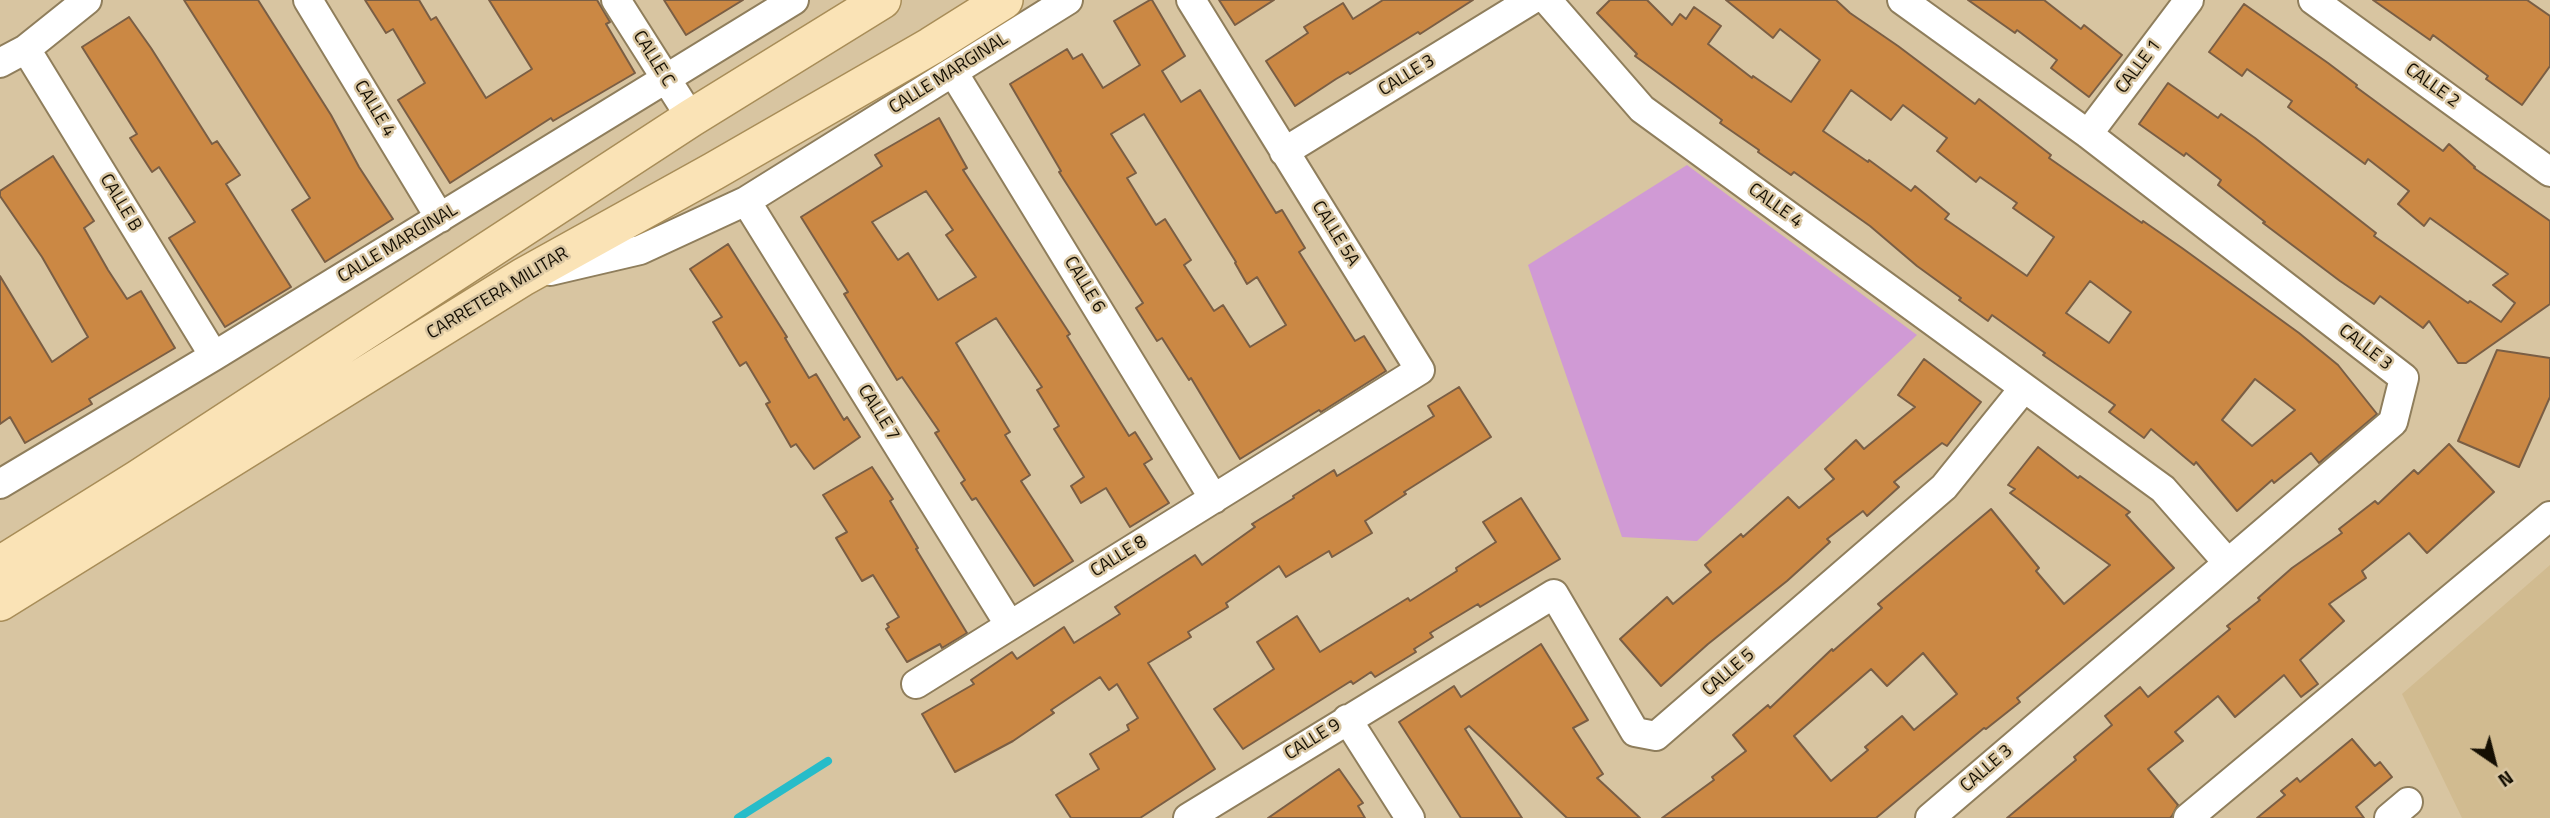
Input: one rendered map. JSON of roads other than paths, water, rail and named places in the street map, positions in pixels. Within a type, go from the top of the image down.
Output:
[{"type":"main road","points":[[0,565],[138,479],[691,118],[882,0]]},
{"type":"main road","points":[[942,59],[960,0]]},
{"type":"main road","name":"CARRETERA MILITAR","points":[[0,602],[523,277],[714,171],[942,59],[1004,0]]},
{"type":"street","points":[[0,63],[26,49],[87,0]]},
{"type":"street","name":"CALLE 4","points":[[308,0],[440,218]]},
{"type":"street","name":"CALLE C","points":[[616,0],[691,118]]},
{"type":"street","name":"CALLE MARGINAL","points":[[2,477],[214,356],[794,0]]},
{"type":"street","name":"CALLE MARGINAL","points":[[523,277],[640,250],[746,201],[942,59],[1068,0]]},
{"type":"street","name":"CALLE 5A","points":[[1191,0],[1420,370],[1323,430]]},
{"type":"street","name":"CALLE 3","points":[[1284,152],[1531,0]]},
{"type":"street","name":"CALLE 4","points":[[1547,0],[1642,108],[2163,489],[2228,563]]},
{"type":"street","name":"CALLE 3","points":[[1902,0],[2088,134],[2404,378],[2393,422],[1930,818]]},
{"type":"street","name":"CALLE 1","points":[[2088,134],[2189,0]]},
{"type":"street","name":"CALLE 2","points":[[2313,0],[2544,163]]},
{"type":"street","name":"CALLE B","points":[[26,49],[214,356]]},
{"type":"street","name":"CALLE 6","points":[[942,59],[1214,499]]},
{"type":"street","name":"CALLE 7","points":[[746,201],[1010,624]]},
{"type":"street","name":"CALLE 5","points":[[1439,664],[1554,594],[1635,732],[1656,736],[1944,487],[2024,388]]},
{"type":"street","name":"CALLE 8","points":[[916,684],[1323,430]]},
{"type":"street","points":[[2188,818],[2550,516]]},
{"type":"street","name":"CALLE 9","points":[[1188,818],[1439,664]]},
{"type":"street","points":[[1347,719],[1410,818]]},
{"type":"waterway","points":[[738,818],[828,761]]}]
